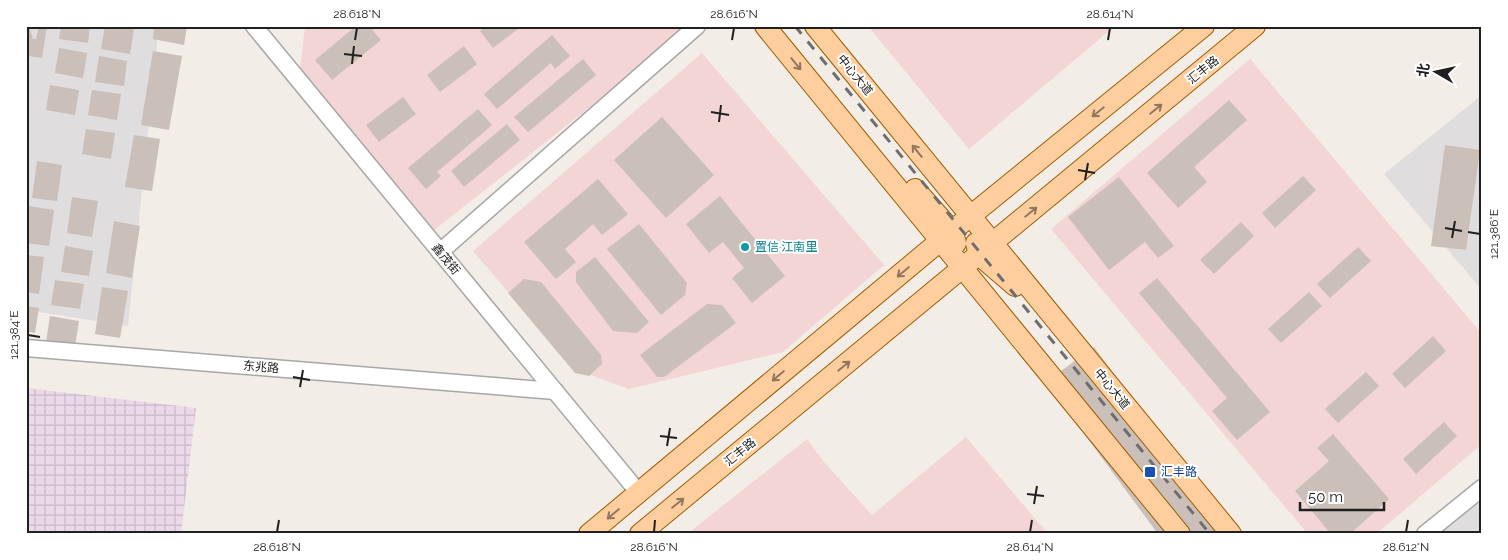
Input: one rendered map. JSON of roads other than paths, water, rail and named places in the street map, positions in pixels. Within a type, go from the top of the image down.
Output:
[{"type":"main road","points":[[765,26],[812,84],[946,236]]},
{"type":"main road","name":"中心大道","points":[[815,26],[971,216],[986,249],[1216,534]]},
{"type":"main road","points":[[589,534],[946,236],[1204,26]]},
{"type":"main road","name":"汇丰路","points":[[640,534],[1255,26]]},
{"type":"main road","points":[[812,84],[868,133],[921,196],[946,236],[963,269],[1180,534]]},
{"type":"main road","points":[[921,196],[933,202],[939,200],[943,194],[939,178]]},
{"type":"main road","name":"中心大道","points":[[986,249],[1231,534]]},
{"type":"main road","points":[[979,288],[997,297],[1192,534]]},
{"type":"street","name":"鑫茂街","points":[[254,26],[639,493]]},
{"type":"street","points":[[440,252],[697,26]]},
{"type":"street","name":"东兆路","points":[[26,348],[555,391]]},
{"type":"street","points":[[1425,534],[1482,488]]},
{"type":"railway","points":[[795,26],[1210,534]]},
{"type":"place","name":"置信·江南里","points":[[745,247]]},
{"type":"place","name":"汇丰路","points":[[1150,472]]}]
